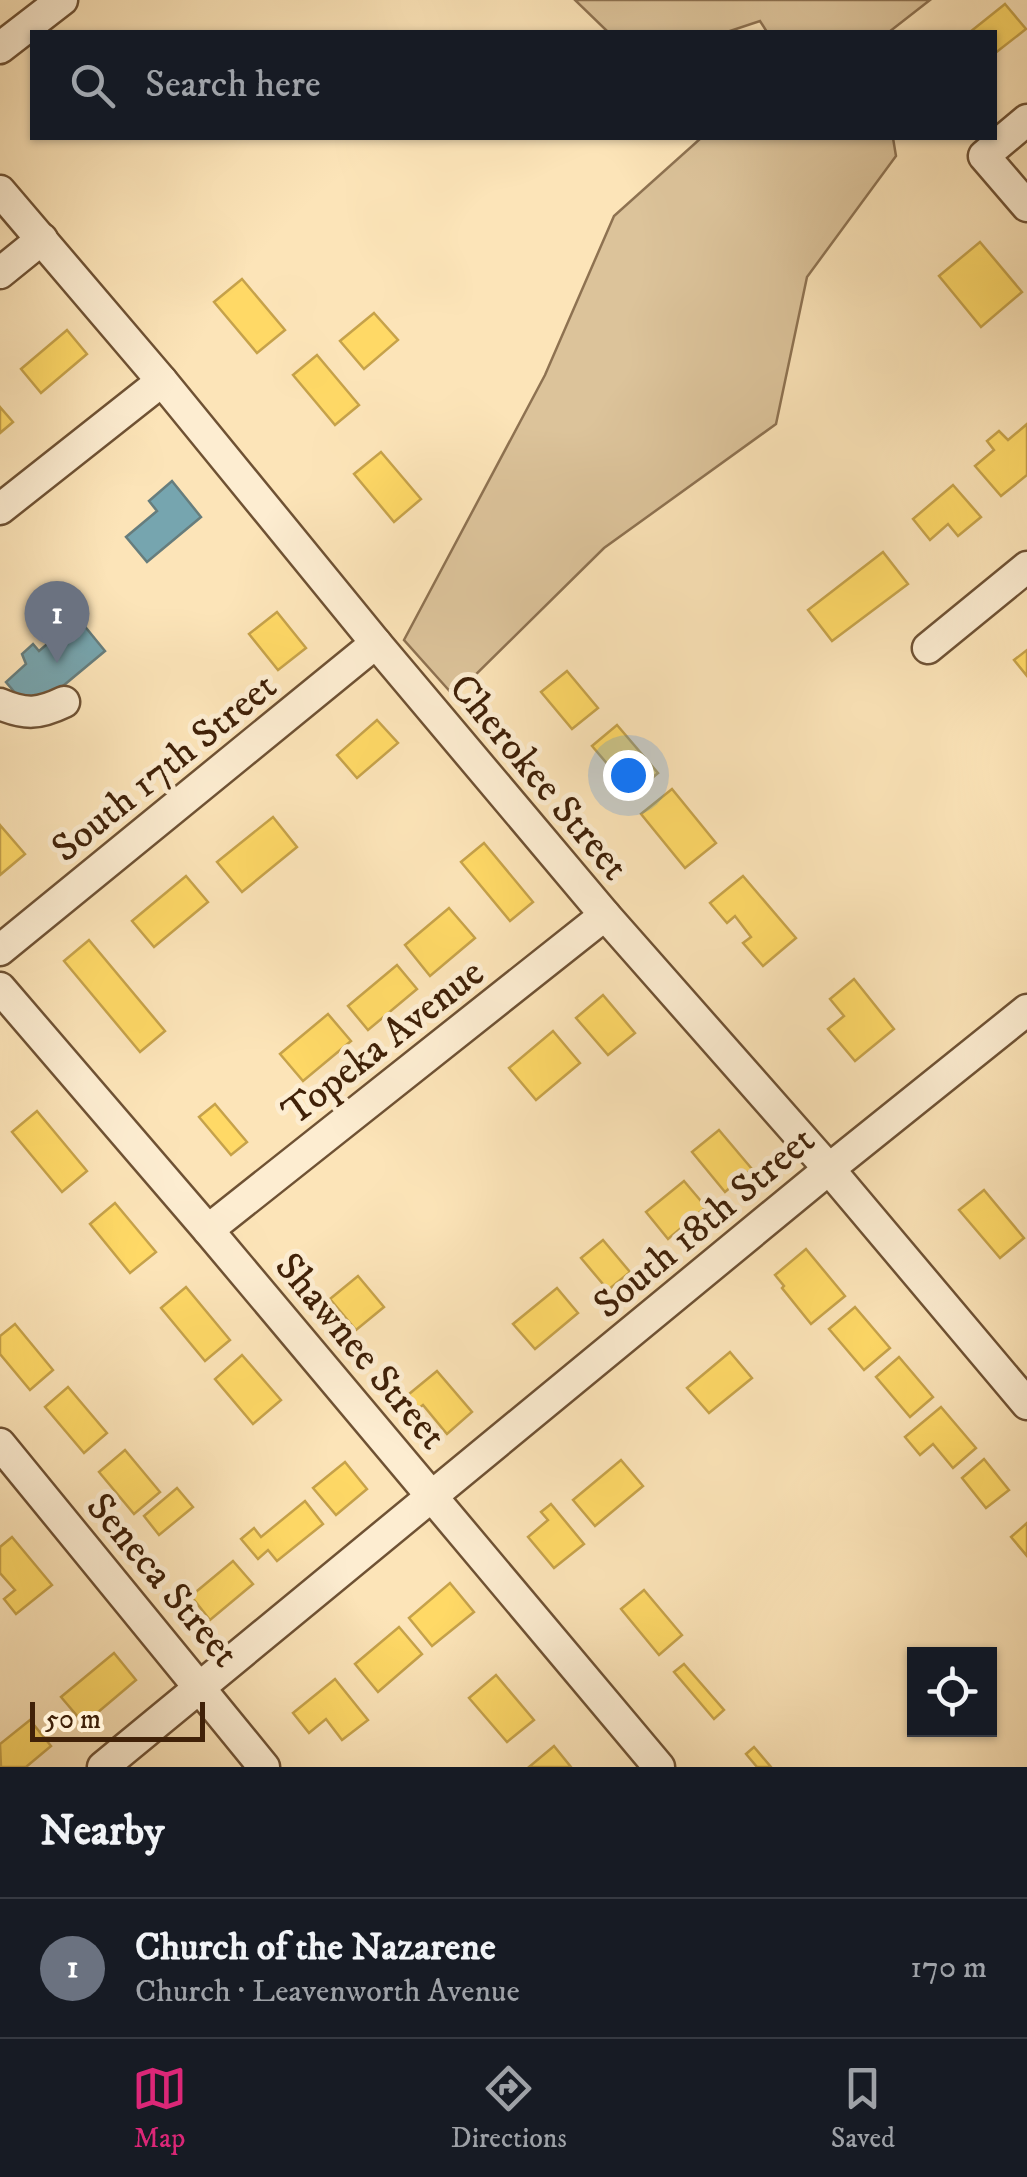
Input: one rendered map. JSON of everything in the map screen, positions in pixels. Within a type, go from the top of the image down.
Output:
[{"type":"street","points":[[0,48],[62,0]]},
{"type":"street","points":[[1027,120],[984,156],[1027,206]]},
{"type":"street","name":"Cherokee Street","points":[[0,191],[605,915],[829,1169],[1027,1404]]},
{"type":"street","points":[[0,274],[42,240]]},
{"type":"street","points":[[0,509],[162,381]]},
{"type":"street","points":[[928,648],[1027,567]]},
{"type":"street","name":"South 17th Street","points":[[0,950],[376,643]]},
{"type":"street","points":[[0,704],[37,714],[64,702]]},
{"type":"street","name":"Topeka Avenue","points":[[208,1230],[605,915]]},
{"type":"street","name":"Shawnee Street","points":[[0,988],[659,1767]]},
{"type":"street","name":"South 18th Street","points":[[104,1767],[1027,1010]]},
{"type":"street","name":"Seneca Street","points":[[0,1444],[264,1767]]},
{"type":"shaded area","points":[[575,0],[930,0],[892,30],[766,30],[760,21],[733,30],[606,30]]},
{"type":"shaded area","points":[[699,140],[893,140],[896,156],[807,277],[776,424],[604,548],[454,696],[404,640],[545,375],[614,216]]},
{"type":"building: Homes","points":[[1005,4],[1026,29],[997,52],[997,30],[972,30]]},
{"type":"building: Homes","points":[[980,242],[1022,292],[981,327],[939,276]]},
{"type":"building: Homes","points":[[242,279],[285,330],[257,353],[214,302]]},
{"type":"building: Homes","points":[[374,313],[398,340],[364,369],[340,341]]},
{"type":"building: Homes","points":[[67,330],[87,354],[41,393],[21,369]]},
{"type":"building: Homes","points":[[317,355],[359,405],[335,425],[293,375]]},
{"type":"building: Homes","points":[[0,407],[13,422],[0,433]]},
{"type":"building: Homes","points":[[1027,424],[1027,475],[1001,496],[975,466],[994,450],[987,441],[999,431],[1008,440]]},
{"type":"building: Homes","points":[[381,452],[421,499],[394,522],[354,474]]},
{"type":"building: Homes","points":[[953,485],[981,517],[958,536],[948,524],[930,540],[913,519]]},
{"type":"building: Homes","points":[[883,552],[908,584],[832,641],[808,610]]},
{"type":"building: Homes","points":[[277,612],[306,648],[278,670],[249,634]]},
{"type":"building: Homes","points":[[1027,650],[1027,676],[1014,660]]},
{"type":"building: Homes","points":[[567,671],[598,708],[572,729],[541,692]]},
{"type":"building: Homes","points":[[377,720],[398,743],[357,778],[337,755]]},
{"type":"building: Homes","points":[[617,725],[658,773],[633,794],[592,746]]},
{"type":"building: Homes","points":[[672,789],[716,843],[685,868],[641,814]]},
{"type":"building: Homes","points":[[273,817],[297,847],[242,892],[217,862]]},
{"type":"building: Homes","points":[[0,825],[25,854],[0,875]]},
{"type":"building: Homes","points":[[484,843],[533,902],[510,921],[461,862]]},
{"type":"building: Homes","points":[[186,876],[208,902],[154,947],[132,921]]},
{"type":"building: Homes","points":[[743,876],[796,938],[763,966],[743,943],[751,937],[735,916],[727,923],[710,903]]},
{"type":"building: Homes","points":[[449,908],[475,938],[430,976],[405,945]]},
{"type":"building: Homes","points":[[89,940],[165,1031],[140,1052],[64,961]]},
{"type":"building: Homes","points":[[397,965],[417,989],[368,1030],[348,1006]]},
{"type":"building: Homes","points":[[854,979],[894,1029],[855,1061],[828,1029],[844,1016],[830,999]]},
{"type":"building: Homes","points":[[603,995],[635,1033],[608,1055],[576,1018]]},
{"type":"building: Homes","points":[[328,1014],[351,1041],[303,1081],[280,1054]]},
{"type":"building: Homes","points":[[553,1031],[580,1063],[536,1100],[509,1068]]},
{"type":"building: Homes","points":[[215,1104],[247,1142],[231,1155],[199,1117]]},
{"type":"building: Homes","points":[[37,1111],[87,1171],[62,1192],[12,1132]]},
{"type":"building: Homes","points":[[719,1130],[752,1169],[725,1192],[692,1152]]},
{"type":"building: Homes","points":[[684,1181],[706,1207],[668,1239],[646,1212]]},
{"type":"building: Homes","points":[[984,1190],[1024,1238],[1000,1258],[959,1210]]},
{"type":"building: Homes","points":[[115,1203],[156,1252],[130,1273],[90,1224]]},
{"type":"building: Homes","points":[[603,1240],[630,1272],[608,1290],[581,1258]]},
{"type":"building: Homes","points":[[806,1249],[845,1296],[811,1324],[775,1275]]},
{"type":"building: Homes","points":[[358,1276],[384,1307],[356,1330],[330,1299]]},
{"type":"building: Homes","points":[[186,1287],[230,1340],[205,1361],[161,1308]]},
{"type":"building: Homes","points":[[557,1288],[578,1313],[535,1349],[513,1324]]},
{"type":"building: Homes","points":[[855,1307],[890,1348],[864,1370],[829,1329]]},
{"type":"building: Homes","points":[[15,1324],[53,1370],[30,1390],[0,1354],[0,1336]]},
{"type":"building: Homes","points":[[730,1352],[752,1378],[709,1413],[687,1388]]},
{"type":"building: Homes","points":[[242,1355],[281,1400],[253,1424],[215,1379]]},
{"type":"building: Homes","points":[[899,1357],[933,1397],[910,1417],[876,1377]]},
{"type":"building: Homes","points":[[437,1371],[472,1412],[447,1434],[423,1405],[414,1412],[403,1399]]},
{"type":"building: Homes","points":[[68,1387],[107,1433],[84,1453],[45,1407]]},
{"type":"building: Homes","points":[[941,1407],[976,1448],[953,1468],[933,1444],[920,1455],[905,1437]]},
{"type":"building: Homes","points":[[125,1450],[160,1492],[134,1514],[99,1472]]},
{"type":"building: Homes","points":[[984,1459],[1009,1490],[986,1508],[962,1478]]},
{"type":"building: Homes","points":[[621,1460],[643,1486],[595,1526],[573,1500]]},
{"type":"building: Homes","points":[[345,1462],[367,1489],[336,1515],[313,1488]]},
{"type":"building: Homes","points":[[177,1488],[193,1507],[159,1535],[144,1516]]},
{"type":"building: Homes","points":[[305,1501],[323,1524],[277,1561],[268,1550],[258,1559],[241,1539],[254,1528],[261,1537]]},
{"type":"building: Homes","points":[[551,1504],[584,1544],[554,1568],[528,1537],[548,1520],[541,1512]]},
{"type":"building: Homes","points":[[1027,1523],[1027,1556],[1011,1537]]},
{"type":"building: Homes","points":[[12,1537],[52,1585],[16,1614],[4,1599],[15,1590],[0,1573],[0,1547]]},
{"type":"building: Homes","points":[[233,1561],[253,1584],[210,1620],[191,1596]]},
{"type":"building: Homes","points":[[450,1583],[474,1612],[432,1646],[409,1618]]},
{"type":"building: Homes","points":[[644,1590],[682,1635],[659,1655],[621,1609]]},
{"type":"building: Homes","points":[[399,1627],[422,1654],[378,1692],[355,1664]]},
{"type":"building: Homes","points":[[114,1653],[136,1680],[84,1724],[61,1697]]},
{"type":"building: Homes","points":[[684,1664],[724,1710],[714,1719],[674,1672]]},
{"type":"building: Homes","points":[[496,1675],[534,1720],[507,1742],[469,1698]]},
{"type":"building: Homes","points":[[335,1679],[368,1720],[342,1740],[326,1719],[309,1733],[293,1713]]},
{"type":"building: Homes","points":[[30,1720],[51,1746],[26,1767],[1,1767],[0,1744]]},
{"type":"building: Homes","points":[[554,1746],[571,1767],[529,1767]]},
{"type":"building: Homes","points":[[754,1747],[771,1767],[757,1767],[746,1754]]},
{"type":"building: Public","points":[[172,481],[201,517],[147,562],[126,537],[157,511],[149,501]]},
{"type":"building: Public","points":[[78,618],[105,651],[40,705],[27,707],[6,682],[26,664],[22,654],[33,644],[39,651]]},
{"type":"place","name":"Church of the Nazarene","points":[[57,663]]}]
